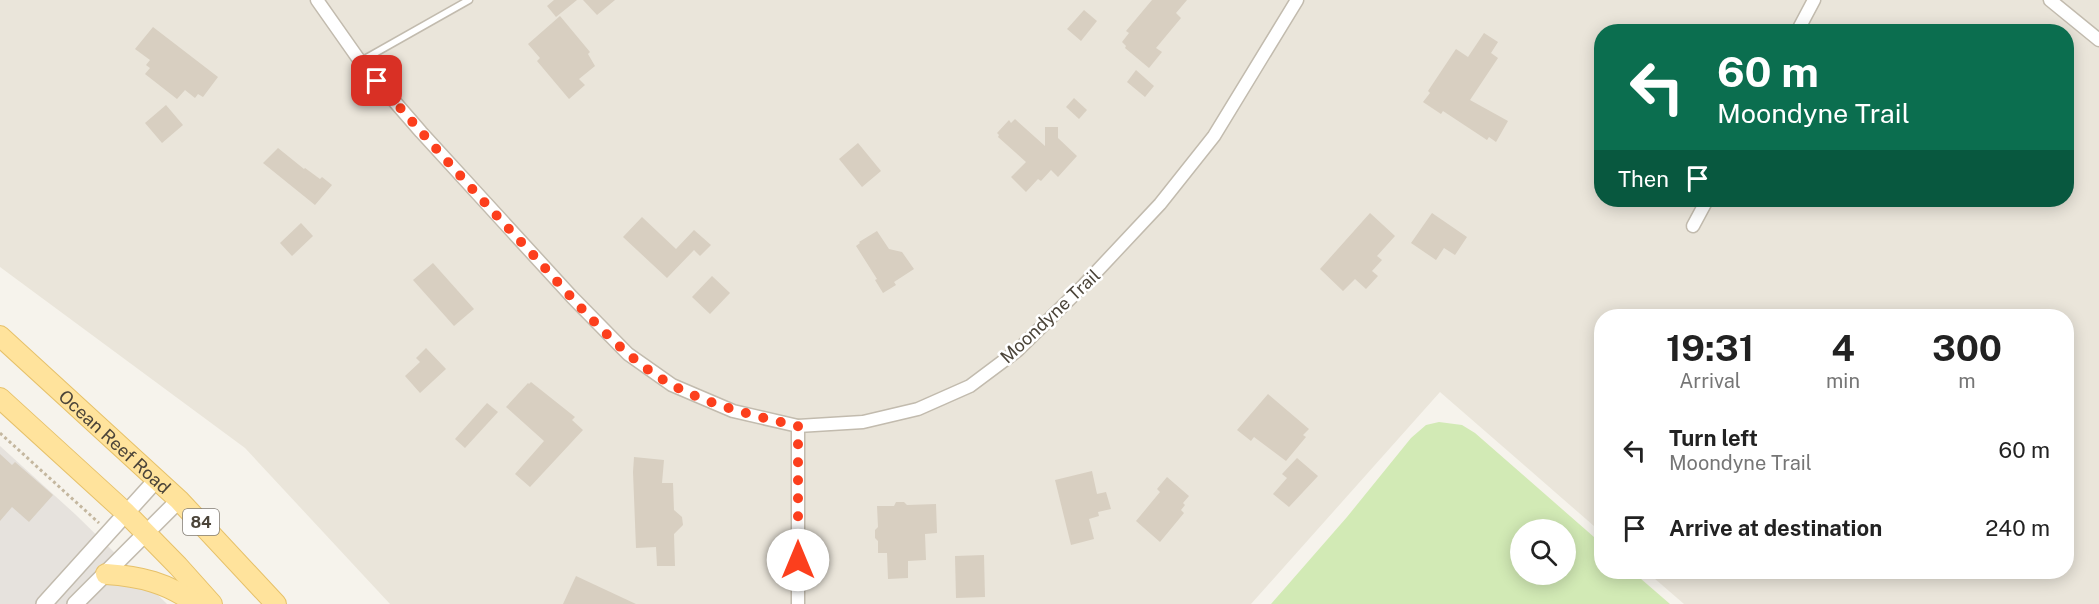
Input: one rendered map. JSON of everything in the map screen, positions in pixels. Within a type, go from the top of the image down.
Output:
[{"type":"main road","name":"Ocean Reef Road","points":[[0,336],[179,500],[276,604]]},
{"type":"main road","name":"84","points":[[0,398],[146,532],[212,604]]},
{"type":"main road","points":[[106,574],[136,576],[159,583],[195,604]]},
{"type":"street","name":"Moondyne Trail","points":[[317,0],[360,62],[421,132],[572,297],[628,354],[672,385],[733,411],[798,426],[863,422],[918,408],[970,386],[1018,350],[1084,285],[1160,204],[1214,136],[1297,0]]},
{"type":"street","points":[[1801,24],[1814,0]]},
{"type":"street","points":[[2049,0],[2099,40]]},
{"type":"street","points":[[1693,226],[1703,207]]},
{"type":"street","points":[[798,426],[798,604]]},
{"type":"street","points":[[44,604],[157,479]]},
{"type":"street","points":[[75,604],[179,500]]},
{"type":"lane","points":[[360,62],[468,0]]},
{"type":"path","points":[[0,433],[110,532]]},
{"type":"shaded area","points":[[0,0],[2099,0],[2099,604],[1684,604],[1655,579],[2074,579],[2074,309],[1594,309],[1594,526],[1440,392],[1251,604],[390,604],[245,448],[0,267]]},
{"type":"shaded area","points":[[0,446],[76,515],[167,604],[0,604]]},
{"type":"green space","points":[[1439,422],[1462,425],[1475,433],[1573,519],[1510,519],[1510,585],[1576,585],[1576,521],[1594,537],[1594,579],[1641,579],[1670,604],[1271,604],[1347,517],[1411,438],[1426,425]]},
{"type":"building","points":[[554,0],[577,0],[556,17],[547,6]]},
{"type":"building","points":[[583,0],[615,0],[597,15]]},
{"type":"building","points":[[1152,0],[1187,0],[1176,13],[1181,18],[1156,48],[1162,52],[1149,68],[1125,48],[1122,42],[1129,33],[1126,31]]},
{"type":"building","points":[[1084,10],[1097,21],[1081,41],[1067,29]]},
{"type":"building","points":[[560,16],[590,52],[588,54],[595,66],[579,79],[585,85],[569,99],[537,61],[540,58],[528,44]]},
{"type":"building","points":[[153,27],[218,77],[203,97],[198,94],[195,98],[185,90],[177,99],[145,74],[150,68],[146,65],[150,60],[135,49]]},
{"type":"building","points":[[1484,33],[1498,42],[1491,53],[1498,58],[1470,100],[1508,121],[1496,142],[1489,137],[1487,140],[1443,111],[1441,114],[1423,102],[1456,49],[1468,57]]},
{"type":"building","points":[[1136,70],[1154,86],[1145,97],[1127,82]]},
{"type":"building","points":[[1074,98],[1087,110],[1079,119],[1066,107]]},
{"type":"building","points":[[166,105],[183,125],[162,143],[145,123]]},
{"type":"building","points":[[1015,119],[1045,146],[1045,127],[1058,127],[1058,138],[1077,156],[1058,177],[1051,170],[1041,181],[1038,179],[1026,192],[1011,177],[1026,162],[998,137],[997,133],[1009,120],[1011,123]]},
{"type":"building","points":[[858,143],[881,171],[862,187],[839,159]]},
{"type":"building","points":[[278,148],[304,169],[320,179],[322,177],[332,185],[315,205],[263,163]]},
{"type":"building","points":[[1370,213],[1395,236],[1377,256],[1382,260],[1372,271],[1378,276],[1366,289],[1355,279],[1343,291],[1320,269]]},
{"type":"building","points":[[1432,213],[1467,237],[1455,255],[1444,248],[1436,260],[1411,243]]},
{"type":"building","points":[[642,217],[676,249],[694,230],[711,245],[700,256],[694,250],[667,278],[623,237]]},
{"type":"building","points":[[301,223],[313,236],[292,256],[280,243]]},
{"type":"building","points":[[877,231],[889,249],[902,252],[914,269],[894,282],[896,285],[883,293],[856,246]]},
{"type":"building","points":[[433,263],[474,309],[454,326],[413,280]]},
{"type":"building","points":[[712,276],[730,293],[710,314],[692,297]]},
{"type":"building","points":[[426,348],[446,369],[420,393],[405,376],[420,362],[416,358]]},
{"type":"building","points":[[531,382],[575,417],[572,420],[583,430],[530,487],[515,474],[544,441],[506,407]]},
{"type":"building","points":[[1268,394],[1309,429],[1303,435],[1306,437],[1286,461],[1254,437],[1251,441],[1237,430]]},
{"type":"building","points":[[487,403],[498,412],[465,448],[455,439]]},
{"type":"building","points":[[0,454],[12,465],[15,462],[53,495],[29,522],[12,507],[0,521]]},
{"type":"building","points":[[634,457],[664,460],[662,483],[673,483],[674,510],[682,517],[683,525],[674,534],[675,566],[657,566],[656,547],[636,548]]},
{"type":"building","points":[[1297,458],[1318,476],[1289,507],[1273,494],[1287,478],[1282,474]]},
{"type":"building","points":[[1092,471],[1097,494],[1106,492],[1111,509],[1098,512],[1099,516],[1089,519],[1094,539],[1071,545],[1055,480]]},
{"type":"building","points":[[1167,477],[1189,496],[1183,503],[1185,505],[1181,510],[1184,513],[1160,542],[1136,521],[1160,492],[1157,489]]},
{"type":"building","points":[[896,502],[904,502],[907,505],[936,504],[937,533],[925,534],[926,560],[908,561],[908,578],[888,579],[887,553],[878,553],[878,541],[875,538],[875,530],[878,527],[877,506],[894,506]]},
{"type":"building","points":[[984,555],[985,597],[956,598],[955,556]]},
{"type":"building","points":[[576,576],[636,604],[563,604]]},
{"type":"route","points":[[377,81],[572,297],[628,354],[672,385],[733,411],[798,426],[798,560]]}]
